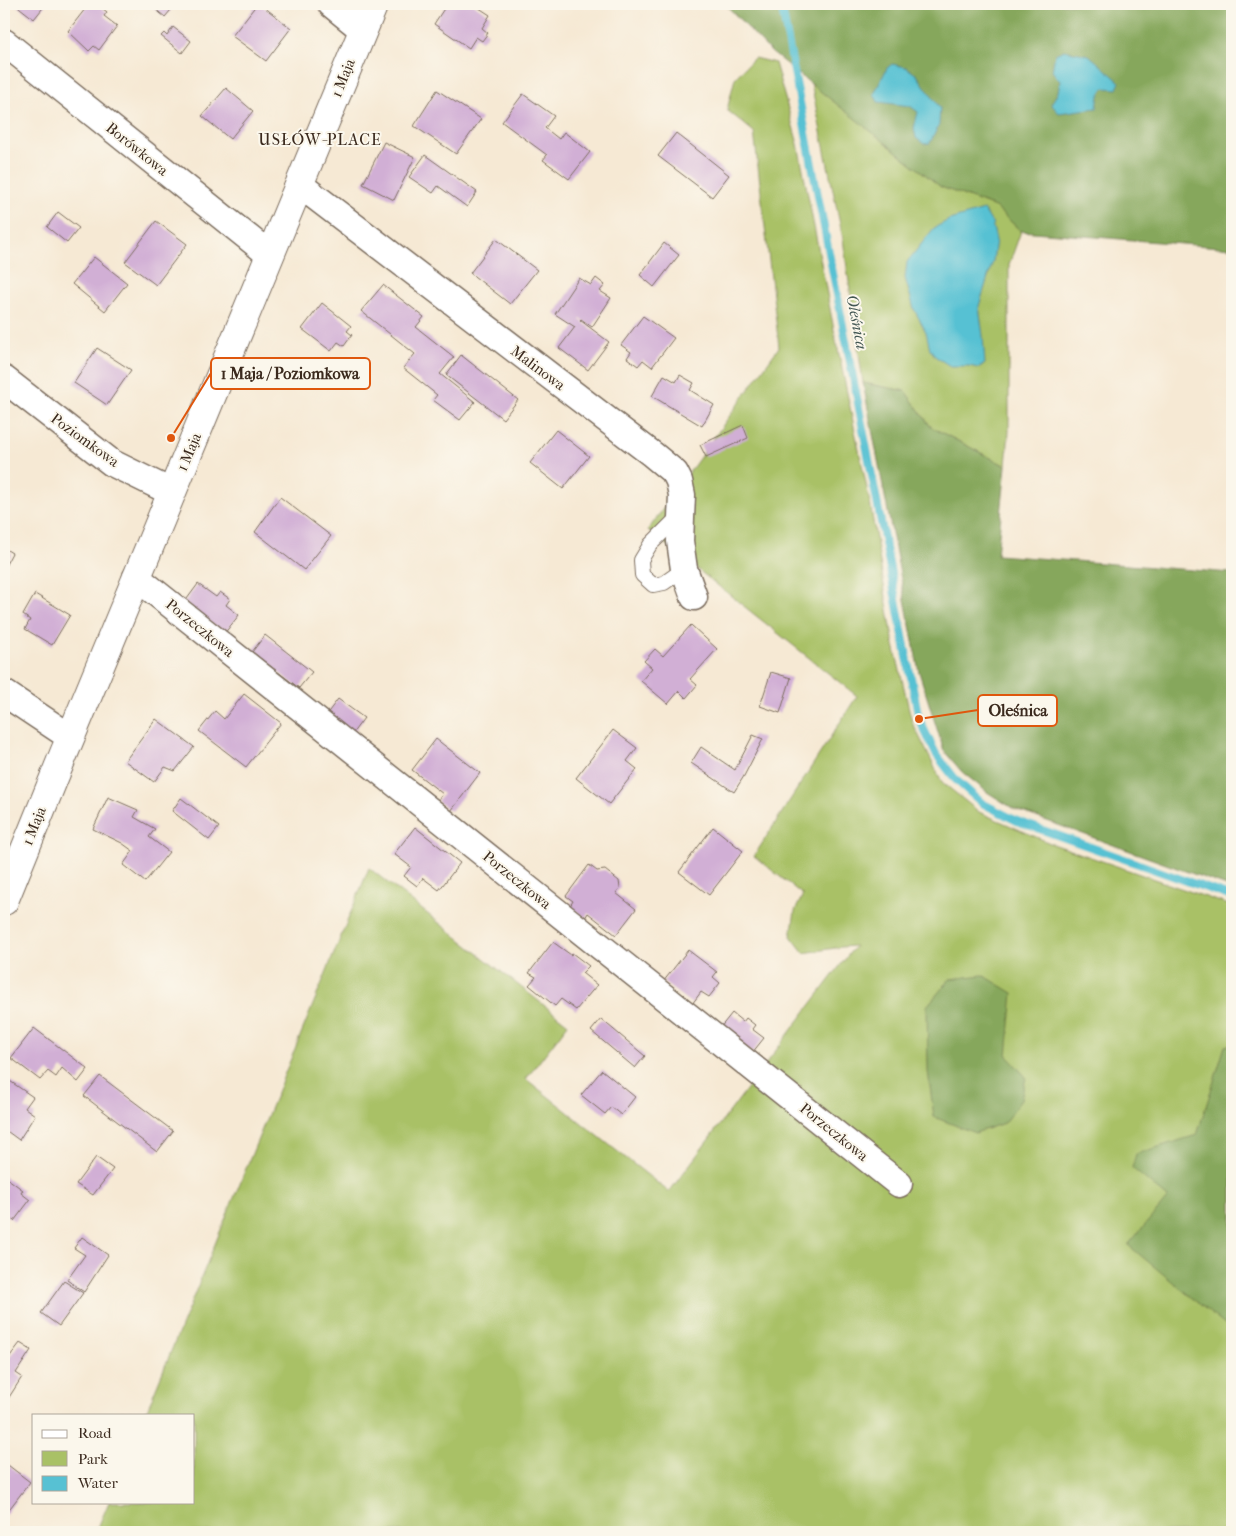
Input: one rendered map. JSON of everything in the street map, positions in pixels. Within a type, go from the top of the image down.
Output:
[{"type":"street","points":[[331,4],[363,30]]},
{"type":"street","name":"1 Maja","points":[[4,901],[171,492],[374,4]]},
{"type":"street","name":"Borówkowa","points":[[4,42],[270,255]]},
{"type":"street","name":"Malinowa","points":[[300,185],[676,473],[682,495],[680,541],[684,569],[694,597]]},
{"type":"street","name":"Poziomkowa","points":[[4,379],[112,463],[171,492]]},
{"type":"street","name":"Porzeczkowa","points":[[136,577],[898,1184]]},
{"type":"street","points":[[4,694],[70,737]]},
{"type":"lane","points":[[682,514],[650,545],[640,560],[642,575],[653,585],[664,584],[684,569]]},
{"type":"green space","points":[[725,4],[1232,4],[1232,248],[1021,231],[995,207],[941,187],[771,52]]},
{"type":"green space","points":[[754,58],[775,63],[798,144],[870,503],[894,645],[912,722],[942,782],[979,812],[1050,843],[1232,906],[1232,1532],[96,1532],[108,1504],[195,1504],[195,1414],[145,1414],[369,868],[568,1024],[526,1079],[669,1192],[855,946],[804,953],[791,936],[795,911],[803,895],[754,856],[857,696],[648,530],[779,347],[754,132],[727,110],[735,78]]},
{"type":"green space","points":[[811,83],[941,187],[995,207],[1021,231],[1009,265],[1009,431],[1006,466],[931,427],[905,391],[863,383],[843,239]]},
{"type":"green space","points":[[863,383],[905,391],[931,427],[1006,466],[997,555],[1232,573],[1232,888],[1014,809],[987,792],[962,772],[944,751],[919,672]]},
{"type":"green space","points":[[983,975],[1013,993],[1007,1056],[1026,1077],[1021,1100],[1004,1123],[975,1133],[934,1117],[928,1071],[927,1006],[950,979]]},
{"type":"green space","points":[[1232,1044],[1232,1331],[1128,1245],[1168,1198],[1132,1168],[1136,1154],[1197,1135],[1225,1046]]},
{"type":"water","points":[[1064,50],[1089,55],[1120,82],[1117,89],[1104,88],[1099,96],[1097,108],[1059,113],[1051,104],[1058,92],[1060,81],[1052,71],[1055,54]]},
{"type":"water","points":[[892,64],[906,67],[917,75],[940,108],[939,125],[930,143],[924,144],[916,138],[914,128],[918,112],[910,106],[878,102],[874,94],[887,68]]},
{"type":"water","points":[[984,210],[992,223],[996,240],[993,261],[979,306],[985,364],[978,368],[950,366],[936,357],[930,349],[926,332],[914,309],[905,278],[907,262],[934,228],[949,220]]},
{"type":"building","points":[[15,4],[46,4],[34,19]]},
{"type":"building","points":[[89,4],[97,4],[107,12],[104,16],[117,26],[99,50],[94,46],[89,51],[68,31]]},
{"type":"building","points":[[149,4],[176,4],[165,17]]},
{"type":"building","points":[[257,4],[260,4],[291,28],[266,61],[232,36]]},
{"type":"building","points":[[447,4],[473,4],[490,15],[482,28],[488,33],[482,41],[476,37],[469,48],[434,24]]},
{"type":"building","points":[[173,27],[191,41],[182,53],[161,36],[164,33],[167,36]]},
{"type":"building","points":[[226,88],[253,111],[230,139],[202,116]]},
{"type":"building","points":[[437,90],[481,119],[456,154],[414,126]]},
{"type":"building","points":[[523,94],[554,116],[545,128],[559,139],[564,132],[590,152],[569,179],[543,160],[547,155],[502,122]]},
{"type":"building","points":[[4,101],[10,105],[4,113]]},
{"type":"building","points":[[676,133],[729,175],[712,197],[658,156]]},
{"type":"building","points":[[384,142],[415,157],[394,200],[363,184]]},
{"type":"building","points":[[425,155],[477,192],[467,207],[438,186],[433,193],[409,177]]},
{"type":"building","points":[[58,212],[79,228],[67,243],[47,227]]},
{"type":"building","points":[[156,221],[187,244],[156,285],[125,262]]},
{"type":"building","points":[[496,239],[537,270],[510,304],[470,273]]},
{"type":"building","points":[[664,243],[679,255],[654,287],[640,275]]},
{"type":"building","points":[[94,257],[127,283],[105,311],[72,284]]},
{"type":"building","points":[[579,278],[591,285],[596,278],[605,285],[600,291],[611,298],[592,327],[580,320],[609,342],[588,370],[559,348],[575,327],[555,314]]},
{"type":"building","points":[[383,285],[424,317],[416,327],[454,357],[440,374],[475,402],[460,420],[433,400],[437,395],[403,368],[415,354],[361,311]]},
{"type":"building","points":[[322,303],[351,326],[347,331],[352,335],[344,346],[338,342],[331,351],[302,329]]},
{"type":"building","points":[[643,316],[674,338],[652,367],[643,360],[638,366],[627,358],[631,352],[621,345]]},
{"type":"building","points":[[97,348],[131,370],[107,405],[74,383]]},
{"type":"building","points":[[461,355],[518,400],[503,419],[446,375]]},
{"type":"building","points":[[664,375],[676,382],[680,375],[694,383],[690,390],[714,405],[702,426],[652,396]]},
{"type":"building","points":[[743,425],[748,438],[706,457],[700,445]]},
{"type":"building","points":[[556,430],[589,456],[563,489],[530,463]]},
{"type":"building","points":[[280,497],[331,536],[304,570],[255,532]]},
{"type":"building","points":[[4,548],[12,553],[4,568]]},
{"type":"building","points":[[198,584],[216,597],[220,592],[230,599],[226,605],[239,615],[224,634],[184,603]]},
{"type":"building","points":[[35,594],[70,615],[52,645],[25,629],[30,620],[23,615]]},
{"type":"building","points":[[691,625],[717,649],[690,679],[697,685],[686,698],[679,691],[668,704],[641,681],[652,668],[644,661],[655,649],[663,656]]},
{"type":"building","points":[[265,635],[312,672],[299,688],[252,652]]},
{"type":"building","points":[[771,672],[791,678],[780,713],[760,706]]},
{"type":"building","points":[[244,694],[281,723],[246,767],[199,731],[215,711],[224,719]]},
{"type":"building","points":[[338,699],[364,718],[352,734],[326,715]]},
{"type":"building","points":[[156,719],[194,747],[175,771],[165,767],[154,782],[125,761]]},
{"type":"building","points":[[613,730],[637,748],[627,761],[637,769],[609,804],[576,778]]},
{"type":"building","points":[[753,735],[763,739],[734,792],[691,763],[701,747],[735,770]]},
{"type":"building","points":[[436,739],[480,773],[451,811],[437,801],[443,794],[412,770]]},
{"type":"building","points":[[108,797],[138,810],[134,817],[155,829],[149,837],[169,852],[145,882],[123,865],[133,851],[122,843],[93,829]]},
{"type":"building","points":[[181,798],[219,827],[209,840],[172,811]]},
{"type":"building","points":[[415,827],[460,863],[439,890],[423,878],[417,886],[404,876],[411,867],[394,854]]},
{"type":"building","points":[[713,827],[743,851],[709,895],[679,872]]},
{"type":"building","points":[[589,865],[597,871],[605,870],[619,881],[620,888],[616,893],[636,909],[616,935],[588,913],[585,918],[570,906],[573,901],[566,896]]},
{"type":"building","points":[[553,942],[589,966],[582,973],[597,985],[576,1010],[561,999],[555,1006],[529,985],[536,977],[529,973]]},
{"type":"building","points":[[688,950],[717,972],[713,977],[720,983],[709,997],[701,992],[692,1004],[663,982]]},
{"type":"building","points":[[732,1013],[743,1022],[746,1018],[755,1025],[752,1029],[764,1038],[752,1053],[720,1028]]},
{"type":"building","points":[[601,1019],[645,1056],[635,1068],[591,1031]]},
{"type":"building","points":[[34,1028],[88,1069],[78,1082],[62,1068],[56,1077],[48,1071],[40,1080],[11,1058]]},
{"type":"building","points":[[602,1070],[635,1097],[621,1115],[611,1107],[605,1114],[581,1095]]},
{"type":"building","points":[[100,1076],[173,1131],[157,1152],[84,1096]]},
{"type":"building","points":[[4,1077],[33,1097],[25,1108],[35,1115],[19,1140],[4,1129]]},
{"type":"building","points":[[96,1157],[113,1169],[93,1195],[76,1184]]},
{"type":"building","points":[[4,1176],[23,1190],[21,1193],[30,1200],[14,1221],[4,1213]]},
{"type":"building","points":[[82,1237],[108,1255],[84,1292],[67,1280],[85,1255],[74,1248]]},
{"type":"building","points":[[64,1281],[83,1293],[59,1326],[41,1313]]},
{"type":"building","points":[[20,1343],[31,1350],[16,1373],[22,1377],[4,1405],[4,1364]]},
{"type":"building","points":[[4,1462],[30,1482],[4,1516]]},
{"type":"waterway","name":"Oleśnica","points":[[781,4],[919,719],[936,754],[956,780],[982,803],[1017,821],[1232,897]]},
{"type":"place","name":"1 Maja / Poziomkowa","points":[[171,438]]},
{"type":"place","name":"Oleśnica","points":[[919,719]]},
{"type":"district","name":"USŁÓW-PLACE","points":[[320,139]]}]
